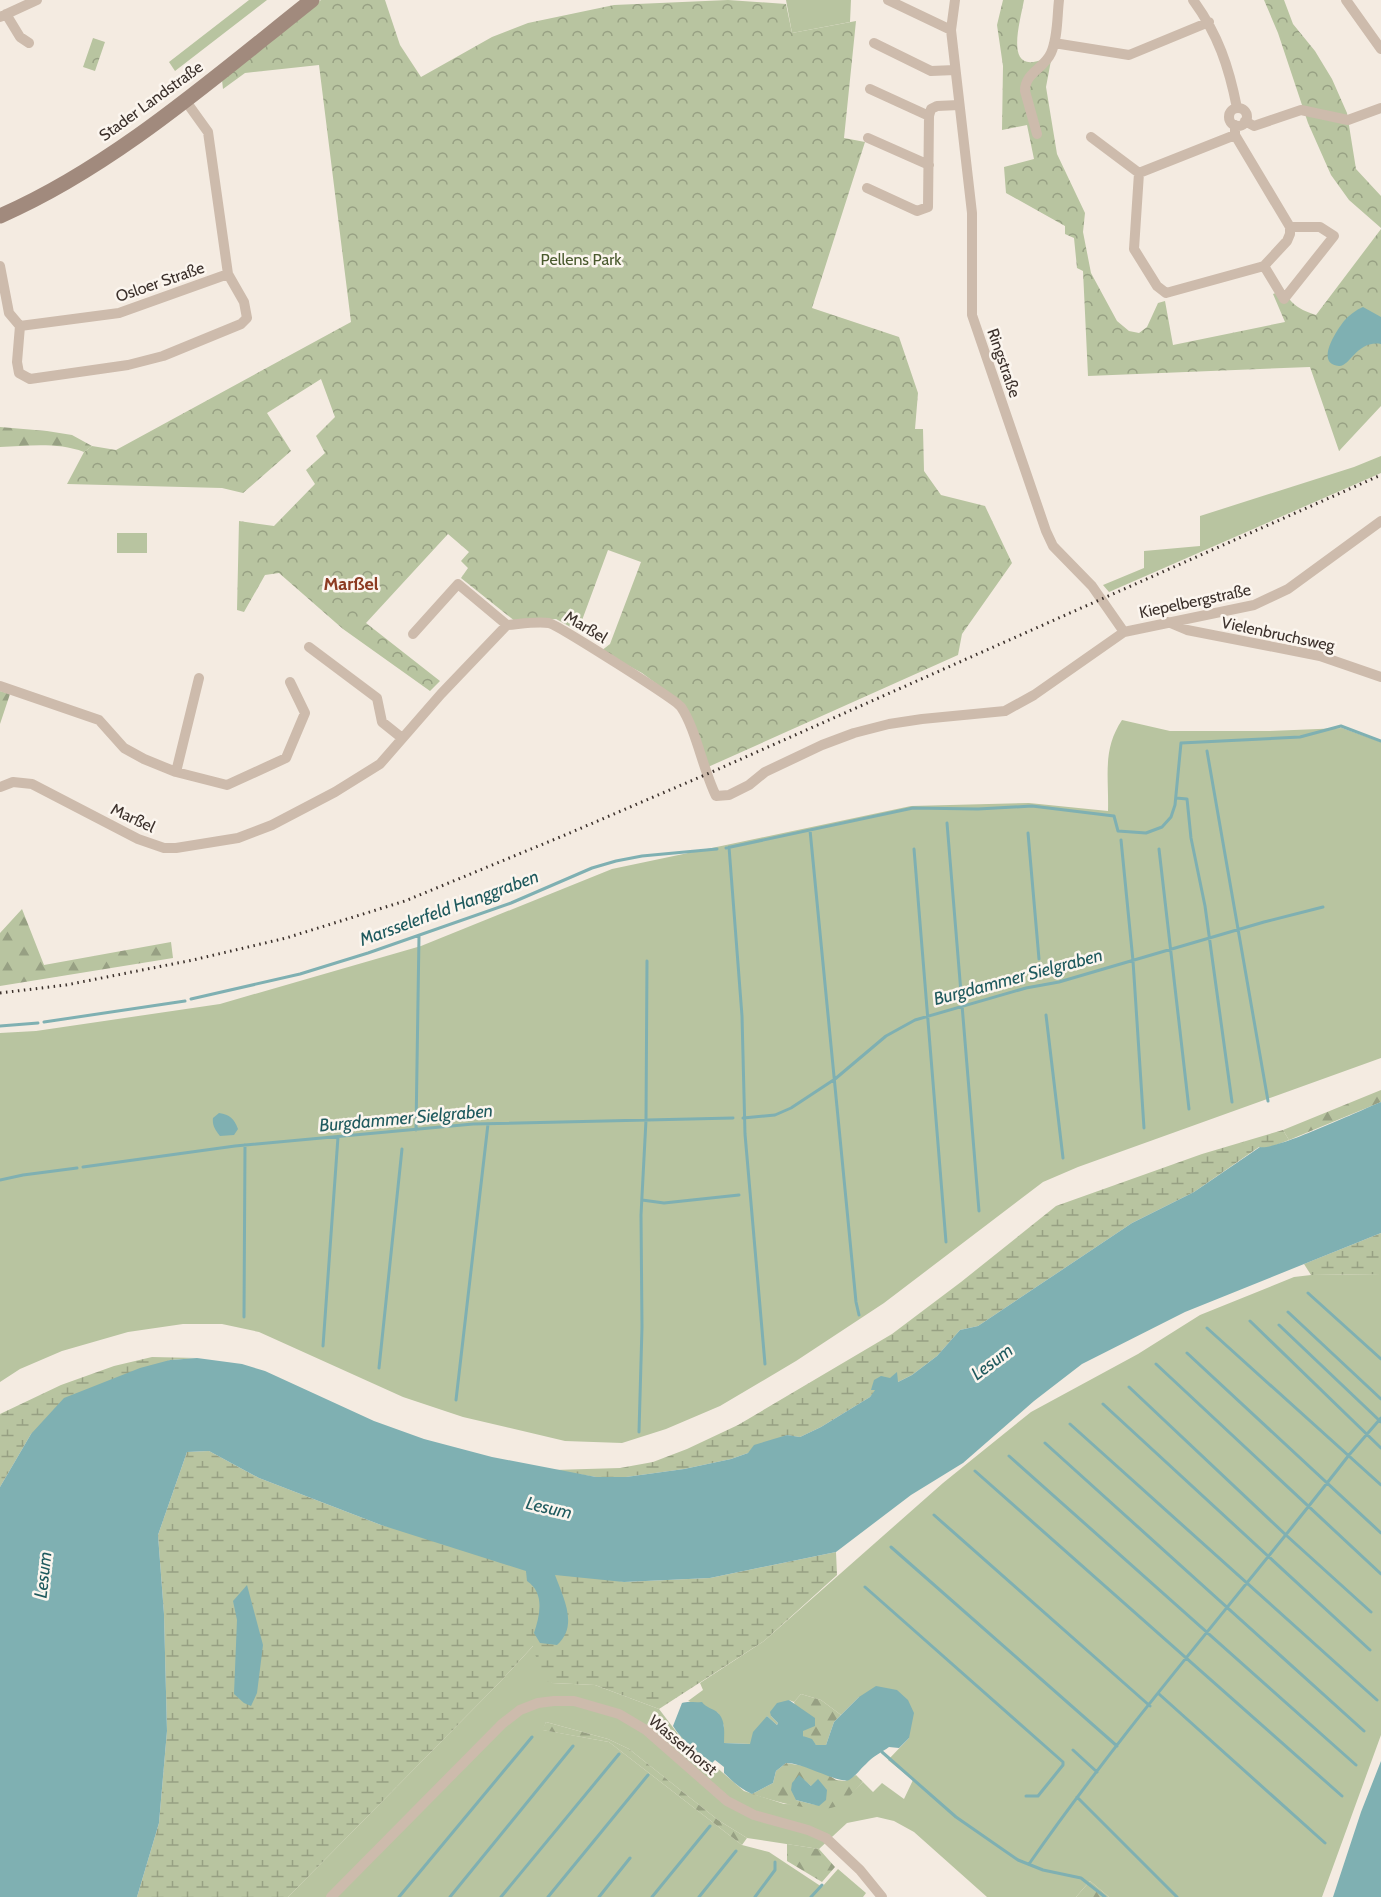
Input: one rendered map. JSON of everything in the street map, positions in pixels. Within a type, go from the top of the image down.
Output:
[{"type":"street","points":[[29,43],[20,37],[3,15],[37,0]]},
{"type":"street","name":"Stader Landstraße","points":[[0,216],[86,169],[185,100],[312,0]]},
{"type":"street","points":[[888,0],[951,30]]},
{"type":"street","name":"Ringstraße","points":[[955,0],[951,30],[972,213],[972,315],[1053,546],[1088,581],[1124,632]]},
{"type":"street","points":[[1037,134],[1025,85],[1032,74],[1046,63],[1054,44],[1059,0]]},
{"type":"street","points":[[1139,172],[1134,249],[1157,286],[1166,293],[1264,266],[1287,241],[1290,227],[1238,127],[1229,119],[1230,112],[1237,108],[1230,74],[1209,22],[1193,0]]},
{"type":"street","points":[[1346,0],[1381,50]]},
{"type":"street","points":[[1054,44],[1129,55],[1209,22]]},
{"type":"street","points":[[874,43],[931,71],[955,70]]},
{"type":"street","points":[[870,89],[928,116]]},
{"type":"street","name":"Osloer Straße","points":[[20,326],[119,313],[228,274],[208,132],[185,100]]},
{"type":"street","points":[[867,188],[917,210],[928,207],[928,116],[931,109],[937,106],[958,105]]},
{"type":"street","points":[[1139,172],[1238,127],[1254,126],[1301,110],[1348,120],[1381,108]]},
{"type":"street","points":[[1091,137],[1139,172]]},
{"type":"street","points":[[868,138],[929,165]]},
{"type":"street","points":[[1264,266],[1284,298],[1334,236],[1320,227],[1290,227]]},
{"type":"street","points":[[0,266],[9,313],[20,326],[17,362],[19,374],[30,379],[128,365],[163,356],[241,324],[248,318],[247,311],[228,274]]},
{"type":"street","name":"Kiepelbergstraße","points":[[1074,666],[1124,632],[1254,605],[1288,589],[1381,521]]},
{"type":"street","points":[[412,634],[458,584],[507,625]]},
{"type":"street","name":"Vielenbruchsweg","points":[[1168,622],[1187,630],[1320,656],[1381,677]]},
{"type":"street","name":"Marßel","points":[[0,787],[13,782],[32,784],[138,839],[164,848],[238,838],[272,825],[335,792],[380,764],[467,665],[507,625],[549,623],[680,705],[717,796],[729,795],[749,785],[765,772],[822,745],[854,733],[922,719],[1005,711],[1034,695],[1074,666]]},
{"type":"street","points":[[309,647],[377,698],[381,722],[402,738]]},
{"type":"street","points":[[176,772],[199,678]]},
{"type":"street","points":[[0,686],[99,720],[124,748],[144,759],[176,772],[227,785],[286,758],[305,713],[290,682]]},
{"type":"street","name":"Wasserhorst","points":[[331,1897],[502,1724],[520,1710],[538,1703],[554,1701],[574,1701],[619,1714],[646,1730],[727,1801],[754,1815],[808,1830],[826,1838],[860,1870],[882,1897]]},
{"type":"green space","points":[[249,0],[267,0],[175,71],[169,62]]},
{"type":"green space","name":"Pellens Park","points":[[321,0],[385,0],[400,45],[421,77],[492,37],[528,23],[614,5],[728,0],[786,4],[792,33],[856,21],[844,138],[865,142],[812,308],[899,337],[918,393],[915,429],[923,429],[924,471],[941,495],[985,506],[1012,563],[962,634],[958,655],[708,767],[682,703],[642,673],[601,651],[610,644],[641,562],[608,550],[578,631],[556,619],[516,622],[461,578],[468,568],[461,561],[469,552],[448,534],[366,623],[440,681],[430,691],[343,629],[279,573],[265,575],[244,612],[237,610],[239,521],[274,526],[315,484],[306,470],[325,453],[316,436],[335,417],[321,379],[267,413],[291,451],[243,493],[222,488],[67,484],[84,452],[92,446],[116,450],[351,322],[319,65],[245,73],[223,89],[222,80]]},
{"type":"green space","points":[[786,0],[851,0],[850,22],[792,33]]},
{"type":"green space","points":[[1003,0],[1024,0],[1017,36],[1020,57],[1026,62],[1052,55],[1046,87],[1057,154],[1085,213],[1083,232],[1091,273],[1117,321],[1129,331],[1139,333],[1147,327],[1158,303],[1165,301],[1173,345],[1285,322],[1273,294],[1283,290],[1297,306],[1316,315],[1381,229],[1381,406],[1339,451],[1310,367],[1088,376],[1083,271],[1077,268],[1074,238],[1065,234],[1065,226],[1006,193],[1004,167],[1034,159],[1027,125],[1002,130],[1003,66],[997,25]]},
{"type":"green space","points":[[1264,0],[1284,0],[1293,24],[1315,51],[1332,79],[1347,113],[1356,169],[1381,196],[1381,228],[1349,200],[1331,175],[1308,123],[1278,33]]},
{"type":"green space","points":[[93,38],[105,42],[95,71],[83,67]]},
{"type":"green space","points":[[0,427],[72,435],[92,446],[84,452],[53,446],[0,447]]},
{"type":"green space","points":[[1381,456],[1381,473],[1109,592],[1103,585],[1144,568],[1144,551],[1200,546],[1200,516],[1354,467]]},
{"type":"green space","points":[[117,533],[147,533],[147,553],[117,553]]},
{"type":"green space","points":[[0,691],[10,694],[0,724]]},
{"type":"green space","points":[[1122,720],[1170,731],[1342,728],[1381,742],[1381,1058],[1078,1167],[1043,1182],[884,1303],[796,1361],[720,1406],[666,1429],[622,1443],[565,1441],[463,1417],[403,1397],[259,1332],[222,1324],[183,1324],[128,1332],[62,1351],[20,1369],[0,1382],[0,1033],[36,1031],[220,1004],[421,946],[612,869],[911,806],[1029,803],[1108,811],[1109,753]]},
{"type":"green space","points":[[22,909],[44,965],[171,942],[173,958],[0,986],[0,933]]},
{"type":"green space","points":[[1381,1090],[1381,1102],[1289,1140],[1283,1130]]},
{"type":"green space","points":[[1283,1130],[1289,1140],[1265,1149],[1259,1147],[1194,1192],[1132,1223],[978,1326],[960,1330],[937,1356],[912,1375],[876,1390],[870,1397],[800,1437],[787,1435],[731,1459],[684,1469],[626,1477],[596,1477],[553,1470],[620,1468],[653,1462],[687,1449],[738,1425],[892,1334],[1056,1206],[1202,1154]]},
{"type":"green space","points":[[1381,1233],[1381,1274],[1311,1275],[1304,1264]]},
{"type":"green space","points":[[1381,1274],[1381,1735],[1322,1897],[1109,1897],[1090,1881],[1076,1897],[987,1897],[914,1832],[894,1821],[877,1817],[847,1823],[819,1849],[747,1838],[718,1820],[629,1749],[608,1739],[546,1722],[543,1730],[609,1742],[742,1845],[769,1852],[822,1887],[838,1869],[866,1893],[863,1897],[288,1897],[534,1645],[552,1683],[595,1685],[659,1709],[678,1734],[744,1791],[784,1804],[838,1805],[863,1782],[873,1792],[882,1783],[904,1799],[913,1780],[888,1760],[909,1738],[859,1697],[841,1715],[821,1700],[801,1694],[794,1702],[789,1700],[771,1716],[778,1723],[777,1725],[767,1716],[751,1744],[724,1743],[724,1726],[718,1713],[688,1701],[703,1690],[700,1683],[764,1641],[943,1483],[1031,1412],[1138,1354],[1200,1315],[1294,1277]]},
{"type":"green space","points":[[152,1357],[197,1358],[170,1360],[31,1434],[0,1487],[0,1414],[61,1385],[114,1366]]},
{"type":"green space","points":[[209,1451],[259,1478],[381,1525],[624,1582],[710,1578],[836,1552],[837,1575],[764,1641],[659,1709],[595,1685],[552,1683],[542,1679],[533,1646],[288,1897],[137,1897],[159,1823],[167,1731],[164,1614],[158,1535],[187,1452]]},
{"type":"green space","points":[[801,1694],[821,1700],[841,1715],[834,1722],[826,1745],[816,1745],[803,1736],[794,1702]]},
{"type":"green space","points":[[546,1722],[608,1739],[629,1749],[718,1820],[747,1838],[742,1845],[609,1742],[542,1730]]},
{"type":"green space","points":[[786,1763],[804,1766],[827,1774],[836,1780],[845,1781],[856,1775],[863,1782],[842,1803],[831,1808],[796,1806],[752,1794],[773,1783],[776,1771]],"holes":[[[799,1776],[811,1786],[819,1806],[796,1800]]]},
{"type":"green space","points":[[787,1844],[819,1849],[835,1867],[822,1882],[787,1861]]},
{"type":"green space","points":[[1090,1881],[1109,1897],[1076,1897]]},
{"type":"water","points":[[1363,307],[1381,317],[1381,344],[1373,344],[1360,349],[1343,365],[1332,364],[1328,359],[1328,353],[1333,339],[1346,319]]},
{"type":"water","name":"Lesum","points":[[1381,1102],[1381,1233],[1185,1312],[1082,1364],[1034,1401],[963,1463],[911,1495],[836,1552],[710,1578],[624,1582],[555,1575],[565,1602],[568,1620],[564,1637],[557,1645],[540,1643],[534,1633],[540,1605],[537,1592],[527,1581],[526,1571],[381,1525],[259,1478],[209,1451],[187,1452],[158,1535],[164,1614],[167,1731],[159,1823],[137,1897],[0,1897],[0,1487],[31,1434],[64,1398],[140,1368],[170,1360],[197,1358],[242,1364],[265,1371],[374,1421],[424,1439],[492,1457],[596,1477],[626,1477],[684,1469],[731,1459],[748,1453],[754,1445],[787,1435],[800,1437],[821,1427],[870,1397],[875,1390],[871,1390],[874,1380],[881,1376],[890,1378],[897,1372],[898,1382],[912,1375],[937,1356],[960,1330],[978,1326],[1132,1223],[1194,1192],[1260,1147],[1268,1147],[1299,1137]]},
{"type":"water","points":[[219,1113],[229,1116],[235,1122],[238,1129],[234,1135],[220,1136],[217,1132],[213,1125],[213,1118]]},
{"type":"water","points":[[247,1585],[263,1645],[257,1693],[251,1706],[234,1694],[237,1620],[233,1601]]},
{"type":"water","points":[[876,1686],[897,1690],[908,1700],[914,1713],[909,1738],[899,1748],[889,1747],[868,1761],[849,1780],[837,1779],[802,1766],[786,1763],[776,1771],[773,1783],[752,1794],[727,1776],[724,1773],[724,1767],[715,1760],[712,1763],[691,1746],[673,1726],[682,1703],[702,1702],[721,1716],[724,1743],[750,1744],[753,1732],[767,1716],[777,1725],[778,1723],[770,1712],[777,1703],[789,1700],[815,1718],[815,1726],[803,1731],[803,1736],[812,1739],[816,1745],[826,1745],[834,1722],[859,1697]]},
{"type":"water","points":[[1381,1761],[1381,1897],[1333,1897],[1361,1812]]},
{"type":"water","points":[[799,1775],[811,1786],[818,1779],[827,1790],[826,1800],[819,1806],[796,1800],[791,1790],[792,1783]]},
{"type":"waterway","name":"Marsselerfeld Hanggraben","points":[[726,848],[913,808],[978,809],[1032,806],[1114,816],[1118,831],[1146,833],[1162,827],[1171,817],[1175,805],[1181,743],[1300,737],[1341,726],[1381,741]]},
{"type":"waterway","name":"Burgdammer Sielgraben","points":[[1207,751],[1268,1101]]},
{"type":"waterway","points":[[1176,798],[1187,799],[1191,838],[1205,906],[1232,1102]]},
{"type":"waterway","points":[[947,823],[979,1211]]},
{"type":"waterway","points":[[810,830],[859,1315]]},
{"type":"waterway","points":[[1028,833],[1039,959]]},
{"type":"waterway","points":[[1121,840],[1133,961],[1144,1128]]},
{"type":"waterway","points":[[729,847],[742,1016],[745,1134],[765,1364]]},
{"type":"waterway","name":"Marsselerfeld Hanggraben","points":[[191,999],[300,974],[368,953],[511,903],[592,868],[616,861],[642,856],[717,849]]},
{"type":"waterway","points":[[914,849],[946,1242]]},
{"type":"waterway","points":[[1159,849],[1189,1109]]},
{"type":"waterway","name":"Burgdammer Sielgraben","points":[[743,1118],[775,1115],[791,1108],[835,1079],[886,1036],[915,1020],[1026,988],[1059,982],[1323,907]]},
{"type":"waterway","points":[[416,1130],[419,936]]},
{"type":"waterway","points":[[639,1432],[647,961]]},
{"type":"waterway","name":"Marsselerfeld Hanggraben","points":[[44,1022],[185,1001]]},
{"type":"waterway","points":[[1046,1015],[1063,1158]]},
{"type":"waterway","name":"Marsselerfeld Hanggraben","points":[[0,1026],[38,1023]]},
{"type":"waterway","name":"Burgdammer Sielgraben","points":[[83,1167],[235,1146],[473,1124],[733,1118]]},
{"type":"waterway","points":[[456,1400],[488,1124]]},
{"type":"waterway","points":[[323,1346],[338,1137]]},
{"type":"waterway","points":[[244,1317],[245,1145]]},
{"type":"waterway","points":[[379,1368],[402,1149]]},
{"type":"waterway","name":"Burgdammer Sielgraben","points":[[0,1180],[77,1168]]},
{"type":"waterway","points":[[642,1200],[664,1203],[739,1195]]},
{"type":"waterway","points":[[1308,1293],[1381,1359]]},
{"type":"waterway","points":[[1288,1312],[1381,1399]]},
{"type":"waterway","points":[[1250,1321],[1381,1448]]},
{"type":"waterway","points":[[1279,1325],[1381,1422]]},
{"type":"waterway","points":[[1207,1328],[1381,1485]]},
{"type":"waterway","points":[[1187,1353],[1381,1533]]},
{"type":"waterway","points":[[1156,1364],[1381,1574]]},
{"type":"waterway","points":[[1129,1387],[1371,1612]]},
{"type":"waterway","points":[[1103,1404],[1370,1650]]},
{"type":"waterway","points":[[1029,1864],[1146,1708],[1381,1418]]},
{"type":"waterway","points":[[1070,1424],[1377,1700]]},
{"type":"waterway","points":[[1045,1443],[1364,1731]]},
{"type":"waterway","points":[[1009,1456],[1356,1765]]},
{"type":"waterway","points":[[975,1471],[1342,1796]]},
{"type":"waterway","points":[[934,1515],[1150,1706]]},
{"type":"waterway","points":[[891,1547],[1117,1746]]},
{"type":"waterway","points":[[865,1587],[1063,1762],[1038,1796],[1026,1796]]},
{"type":"waterway","points":[[1159,1694],[1325,1843]]},
{"type":"waterway","points":[[399,1897],[532,1737]]},
{"type":"waterway","points":[[450,1897],[573,1746]]},
{"type":"waterway","points":[[1073,1750],[1097,1772]]},
{"type":"waterway","points":[[882,1752],[956,1817],[1018,1860],[1043,1870],[1081,1878],[1105,1897]]},
{"type":"waterway","points":[[501,1897],[619,1754]]},
{"type":"waterway","points":[[548,1897],[648,1775]]},
{"type":"waterway","points":[[1077,1797],[1177,1897]]},
{"type":"waterway","points":[[652,1897],[710,1826]]},
{"type":"waterway","points":[[699,1897],[736,1851]]},
{"type":"waterway","points":[[599,1897],[630,1858]]},
{"type":"waterway","points":[[755,1897],[775,1870],[775,1862]]},
{"type":"waterway","points":[[811,1897],[822,1885]]},
{"type":"railway","points":[[0,993],[66,985],[193,960],[286,938],[405,901],[714,771],[1381,475]]},
{"type":"district","name":"Marßel","points":[[351,584]]}]
